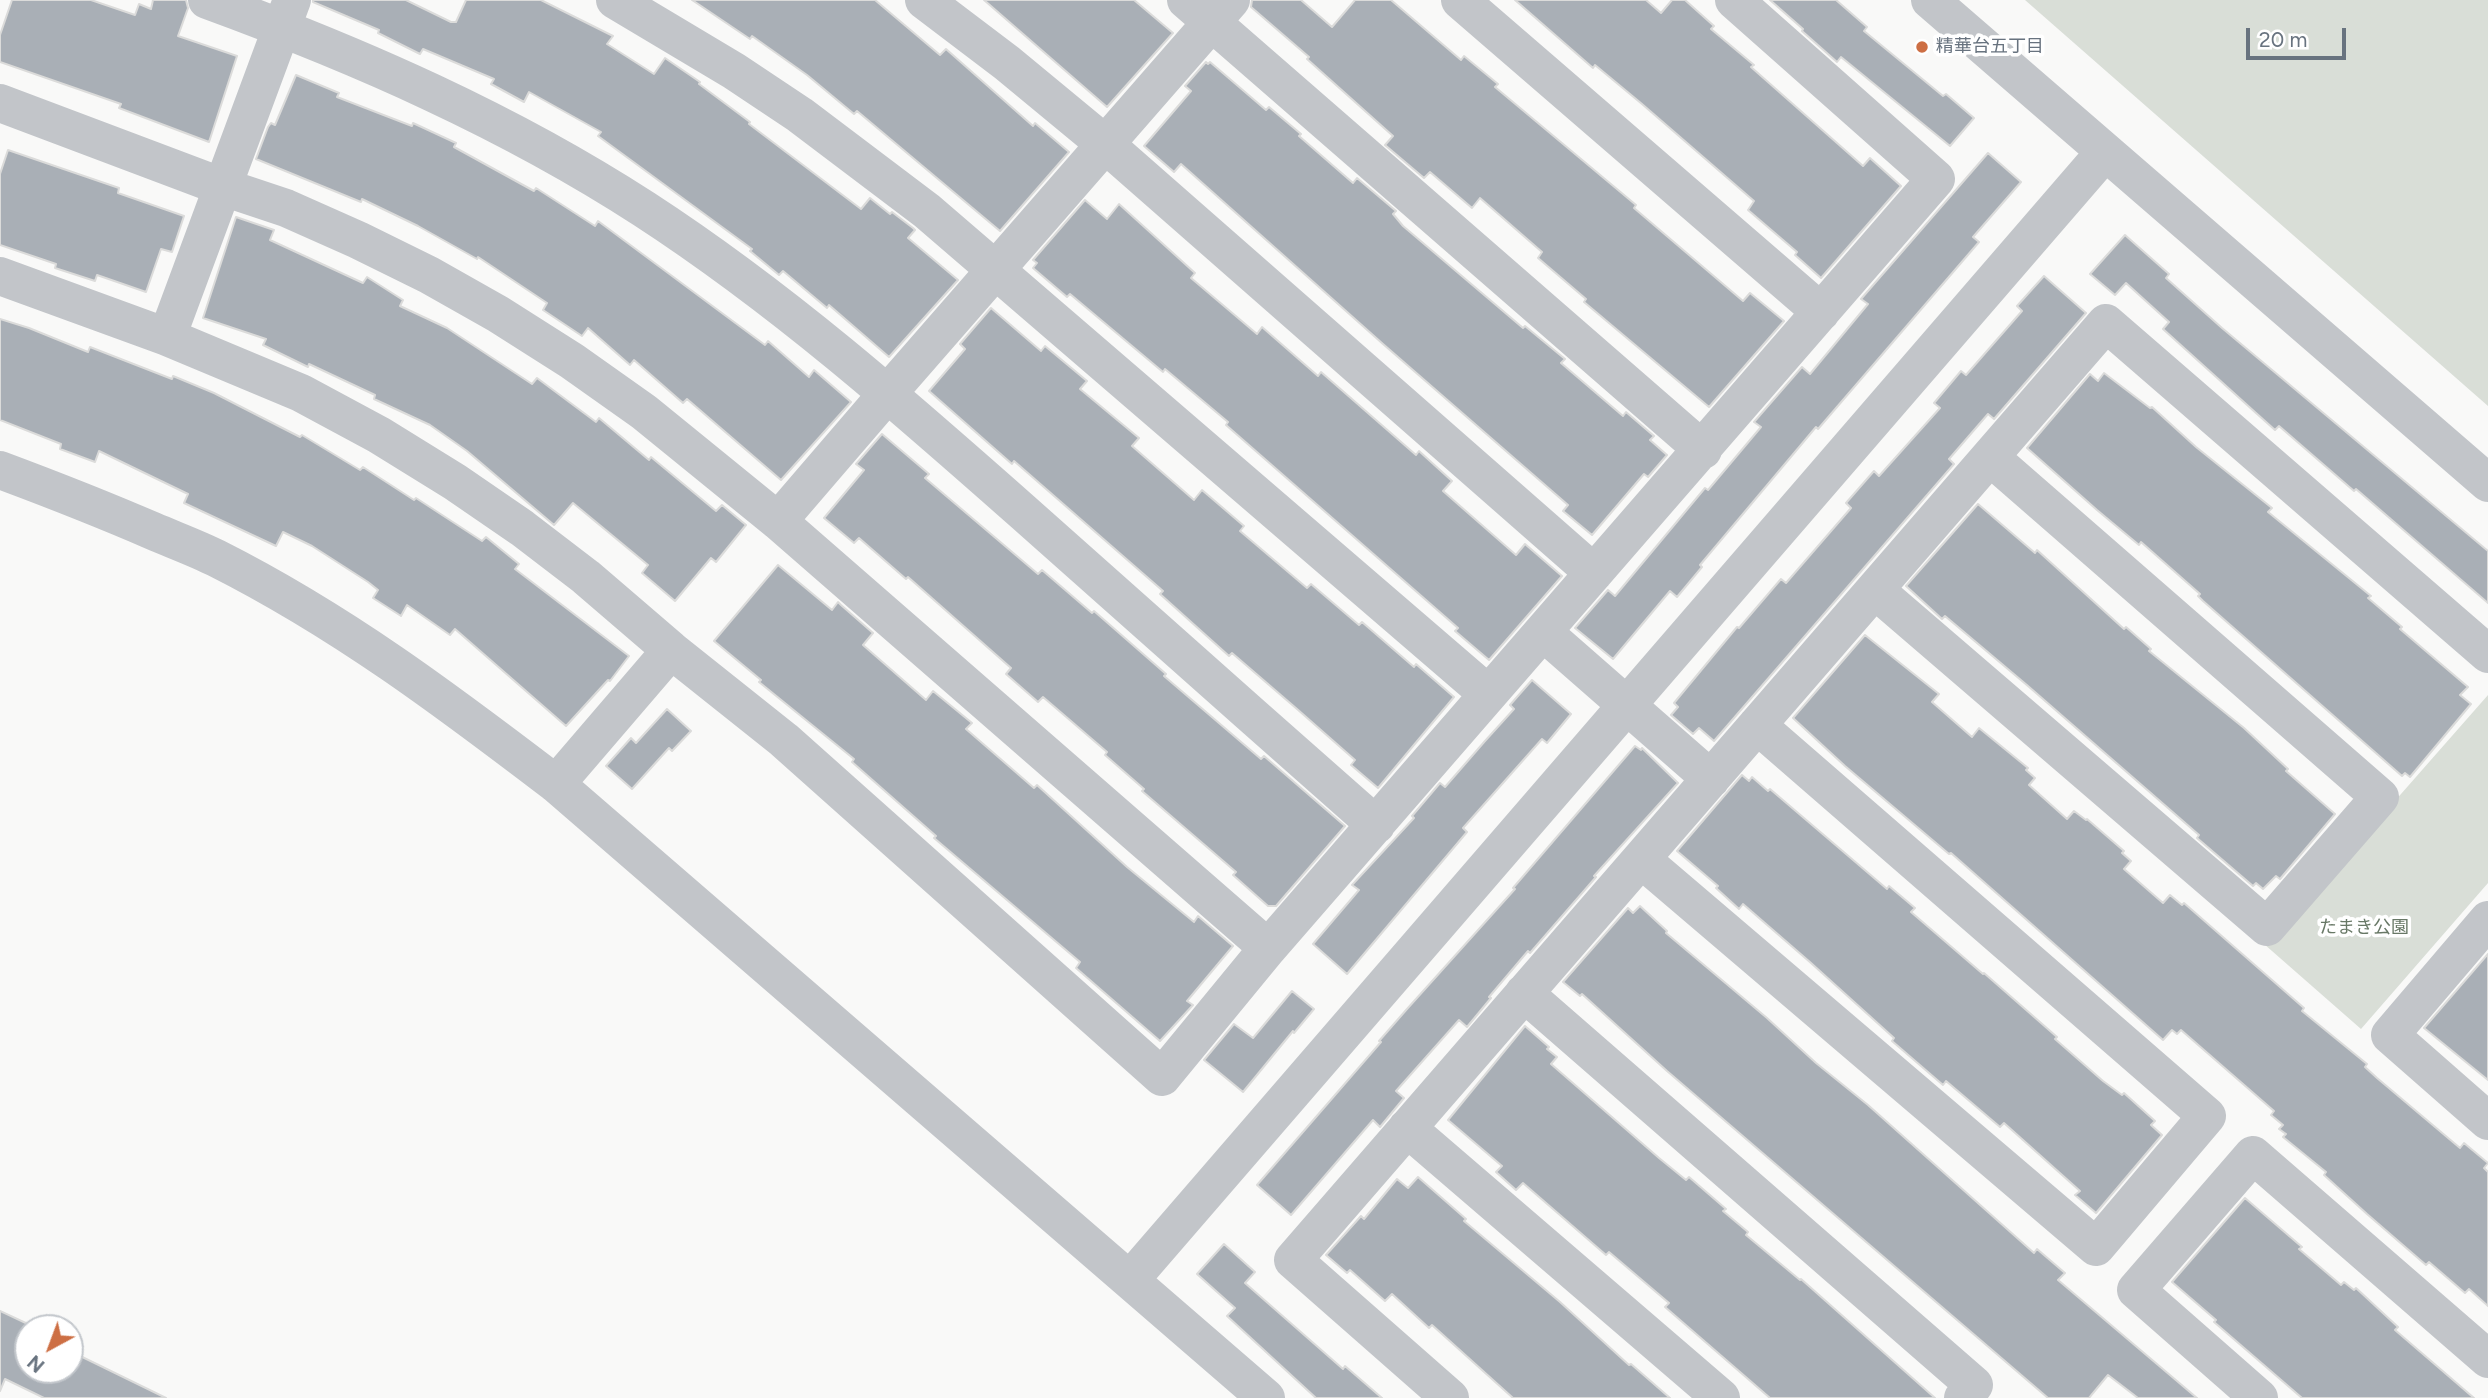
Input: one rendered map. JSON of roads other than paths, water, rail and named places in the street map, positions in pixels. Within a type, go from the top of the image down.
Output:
[{"type":"street","points":[[207,0],[286,13],[567,162],[644,209],[719,260],[888,393],[1376,825]]},
{"type":"street","points":[[615,0],[734,71],[800,115],[917,203],[1488,694]]},
{"type":"street","points":[[924,0],[1007,63],[1105,144],[1594,573]]},
{"type":"street","points":[[1460,0],[1821,313]]},
{"type":"street","points":[[0,276],[167,337],[301,393],[379,435],[522,528],[785,740],[1161,1077],[1268,948],[1936,179],[1734,0]]},
{"type":"street","points":[[1930,0],[2488,483]]},
{"type":"street","points":[[778,521],[1105,144],[1209,7],[1703,450]]},
{"type":"street","points":[[167,337],[286,13]]},
{"type":"street","points":[[0,103],[286,208],[358,240],[429,275],[572,360],[644,412],[778,521],[1268,948]]},
{"type":"street","points":[[1130,1280],[2105,152]]},
{"type":"street","points":[[1450,1398],[1293,1260],[2106,323],[2488,654]]},
{"type":"street","points":[[1875,590],[2267,927],[2380,797],[1990,457]]},
{"type":"street","points":[[0,470],[83,501],[214,556],[334,624],[399,666],[556,784],[1266,1398]]},
{"type":"street","points":[[1543,632],[1711,779]]},
{"type":"street","points":[[556,784],[671,650]]},
{"type":"street","points":[[1757,725],[2488,1359]]},
{"type":"street","points":[[1641,859],[2096,1247],[2207,1116]]},
{"type":"street","points":[[2488,920],[2390,1035],[2488,1121]]},
{"type":"street","points":[[1524,993],[1973,1385],[1963,1398]]},
{"type":"street","points":[[1408,1128],[1721,1398]]},
{"type":"street","points":[[2253,1155],[2136,1290],[2259,1398]]},
{"type":"place","name":"精華台五丁目","points":[[1922,47]]},
{"type":"park label","name":"たまき公園","points":[[2364,928]]}]
